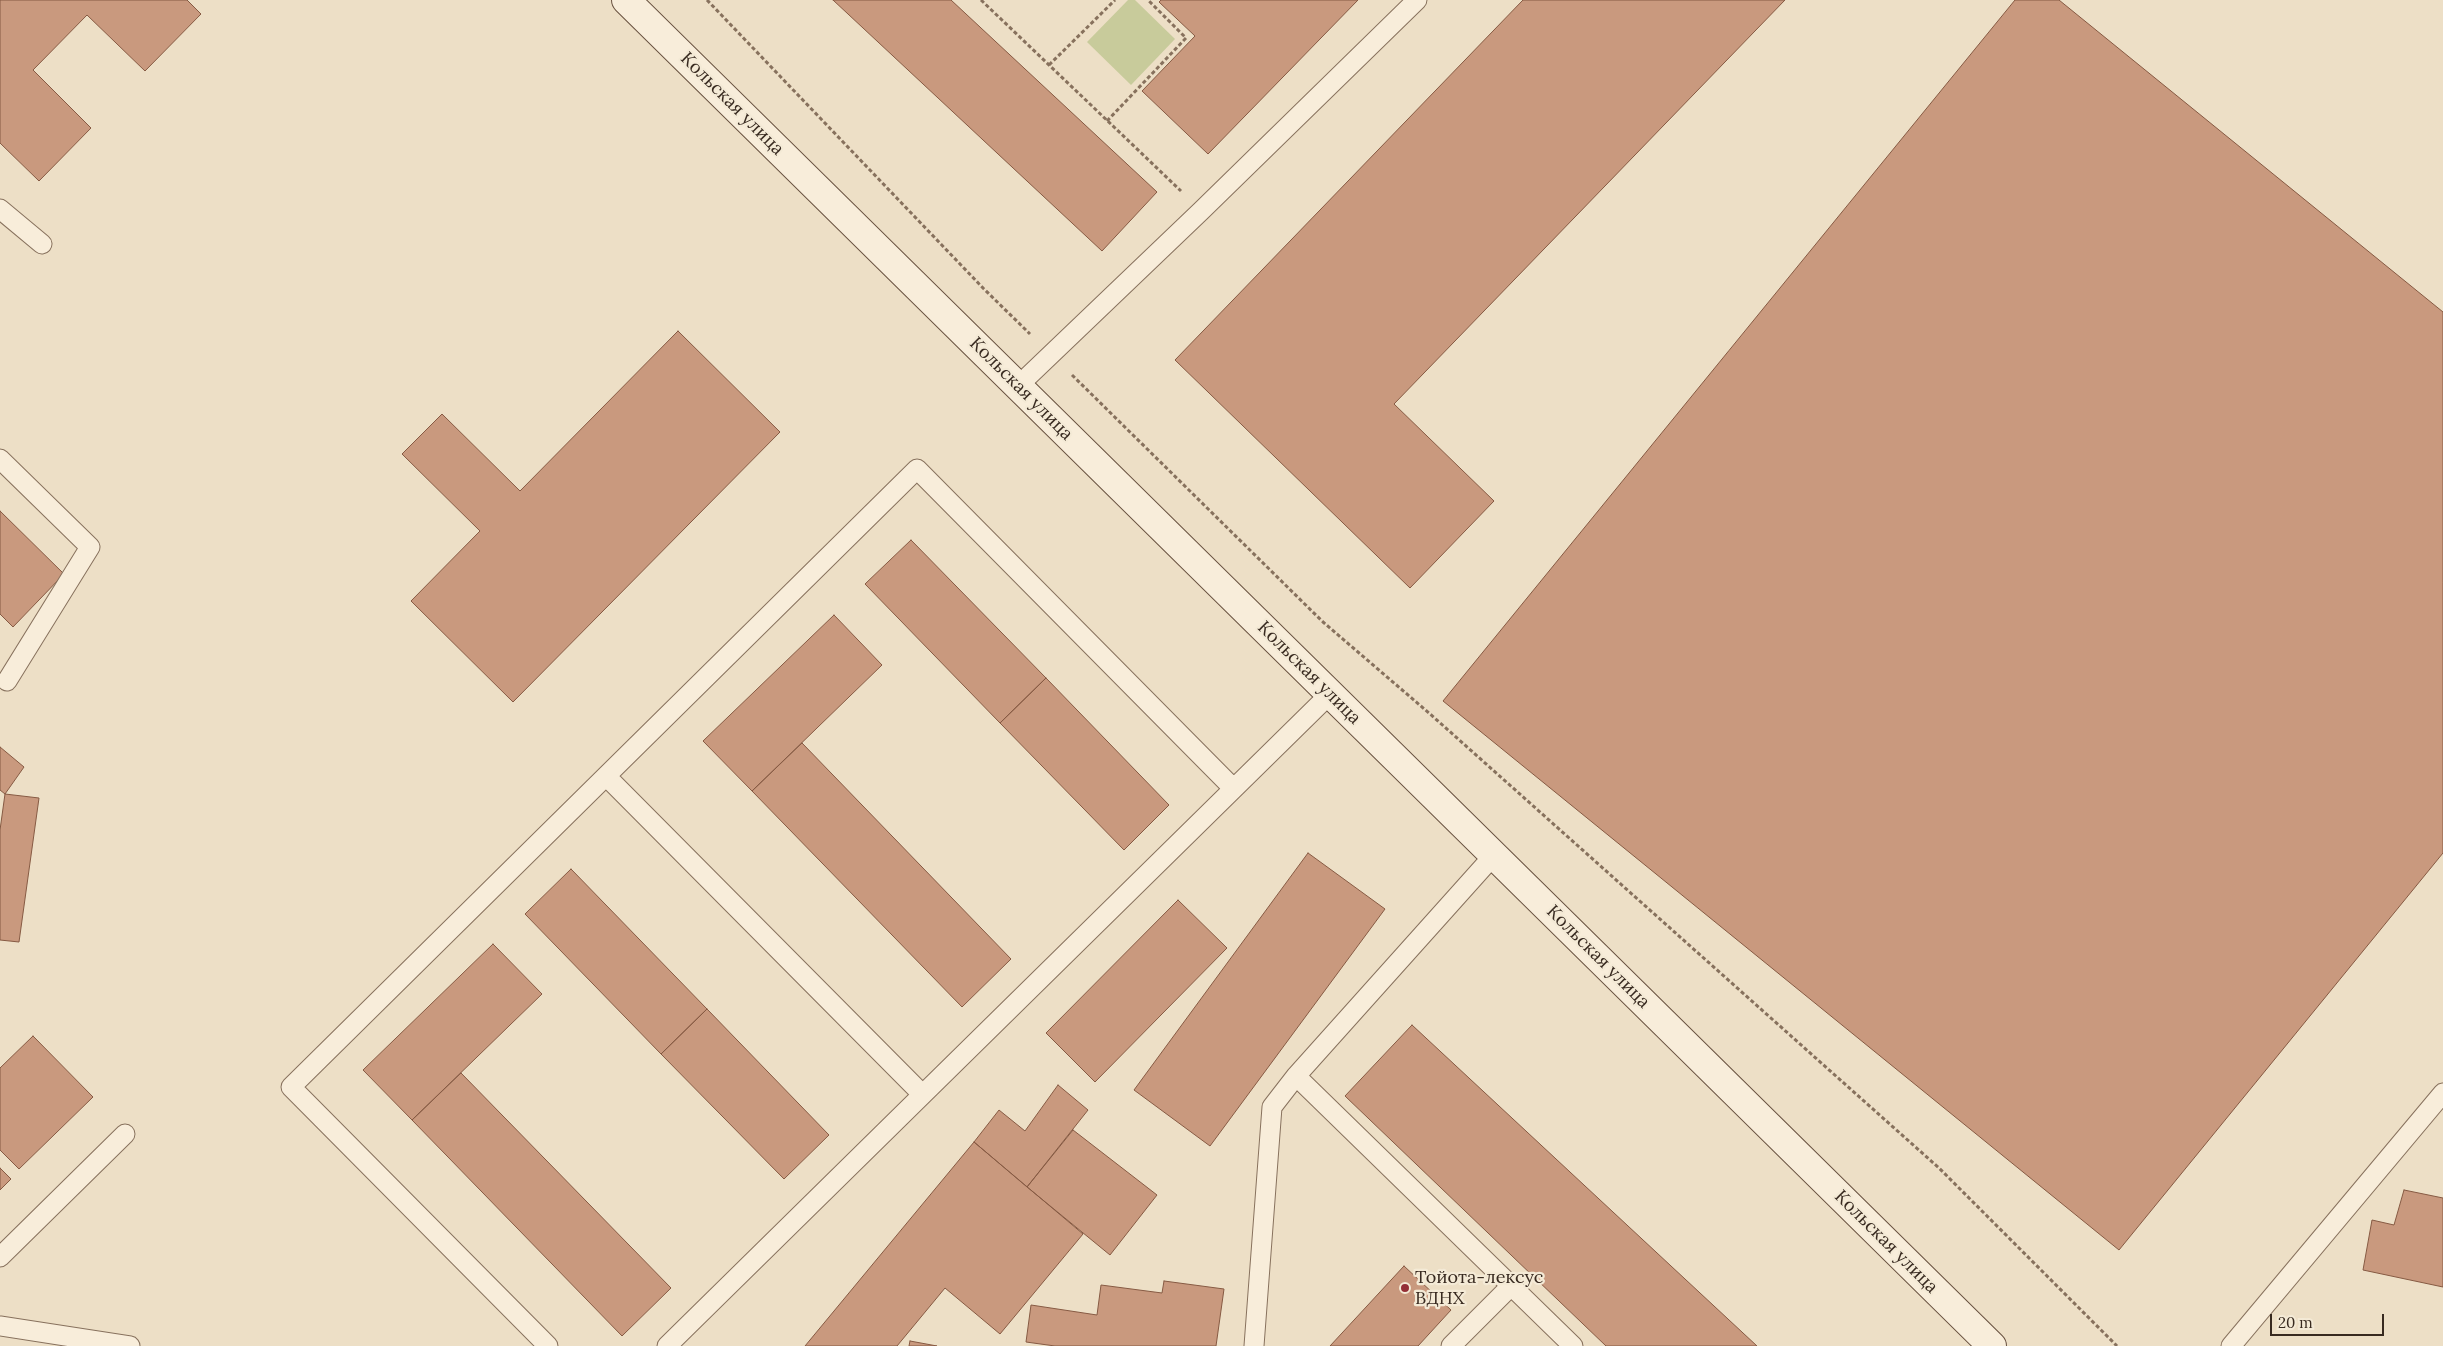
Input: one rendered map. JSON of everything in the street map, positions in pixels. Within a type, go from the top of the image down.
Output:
[{"type":"main road","name":"Кольская улица","points":[[626,0],[1992,1346]]},
{"type":"lane","points":[[1018,386],[1202,211],[1416,0]]},
{"type":"lane","points":[[0,209],[42,244]]},
{"type":"lane","points":[[0,459],[90,547],[2,681]]},
{"type":"lane","points":[[548,1346],[291,1087],[917,469],[1232,788]]},
{"type":"lane","points":[[667,1346],[1232,788],[1330,694]]},
{"type":"lane","points":[[606,776],[922,1094]]},
{"type":"lane","points":[[1254,1346],[1272,1107],[1296,1076],[1494,855]]},
{"type":"lane","points":[[1296,1076],[1573,1346]]},
{"type":"lane","points":[[2231,1346],[2443,1093]]},
{"type":"lane","points":[[0,1257],[125,1134]]},
{"type":"lane","points":[[1451,1346],[1511,1286]]},
{"type":"lane","points":[[0,1326],[130,1346]]},
{"type":"path","points":[[707,0],[983,288],[1323,622],[1436,719],[1939,1168],[2117,1346]]},
{"type":"path","points":[[981,0],[1202,211]]},
{"type":"path","points":[[1049,65],[1114,0]]},
{"type":"path","points":[[1107,121],[1186,38],[1148,0]]},
{"type":"green space","points":[[1128,0],[1135,0],[1175,39],[1131,85],[1087,42]]},
{"type":"building","points":[[0,0],[187,0],[201,14],[145,71],[87,15],[33,70],[91,128],[39,181],[0,143]]},
{"type":"building","points":[[833,0],[951,0],[1157,192],[1102,251]]},
{"type":"building","points":[[1161,0],[1358,0],[1208,154],[1142,91],[1195,36],[1159,2]]},
{"type":"building","points":[[1523,0],[1785,0],[1394,404],[1494,501],[1410,588],[1175,360]]},
{"type":"building","points":[[2015,0],[2059,0],[2443,312],[2443,853],[2119,1250],[1443,701]]},
{"type":"building","points":[[678,331],[780,432],[513,702],[411,601],[480,531],[402,454],[442,414],[520,491]]},
{"type":"building","points":[[0,511],[64,574],[13,627],[0,614]]},
{"type":"building","points":[[911,540],[1046,678],[1000,723],[865,584]]},
{"type":"building","points":[[834,615],[882,665],[752,791],[703,741]]},
{"type":"building","points":[[1046,678],[1169,805],[1124,850],[1000,723]]},
{"type":"building","points":[[802,743],[1011,959],[962,1007],[752,791]]},
{"type":"building","points":[[0,747],[24,767],[5,794],[0,790]]},
{"type":"building","points":[[5,794],[39,798],[19,942],[0,940],[0,830]]},
{"type":"building","points":[[1308,853],[1385,909],[1210,1146],[1134,1090]]},
{"type":"building","points":[[571,869],[707,1009],[661,1054],[525,914]]},
{"type":"building","points":[[1178,900],[1227,948],[1095,1082],[1046,1033]]},
{"type":"building","points":[[493,944],[542,994],[412,1120],[363,1070]]},
{"type":"building","points":[[707,1009],[829,1135],[784,1179],[661,1054]]},
{"type":"building","points":[[1412,1025],[1757,1346],[1606,1346],[1345,1096]]},
{"type":"building","points":[[33,1036],[93,1097],[19,1169],[0,1150],[0,1068]]},
{"type":"building","points":[[461,1073],[671,1288],[622,1336],[412,1120]]},
{"type":"building","points":[[1058,1085],[1088,1110],[1027,1187],[974,1142],[999,1110],[1025,1131]]},
{"type":"building","points":[[1073,1130],[1157,1195],[1110,1255],[1027,1187]]},
{"type":"building","points":[[974,1142],[1083,1234],[1000,1334],[945,1288],[897,1346],[805,1346]]},
{"type":"building","points":[[0,1168],[11,1179],[0,1190]]},
{"type":"building","points":[[2404,1190],[2443,1198],[2443,1287],[2363,1270],[2372,1220],[2394,1225]]},
{"type":"building","name":"Тойота-лексус ВДНХ","points":[[1404,1266],[1451,1310],[1418,1346],[1330,1346]]},
{"type":"building","points":[[1164,1281],[1224,1289],[1216,1346],[1055,1346],[1026,1342],[1031,1305],[1097,1315],[1101,1285],[1162,1293]]},
{"type":"building","points":[[910,1341],[937,1346],[909,1346]]},
{"type":"place","name":"Тойота-лексус ВДНХ","points":[[1405,1288]]}]
